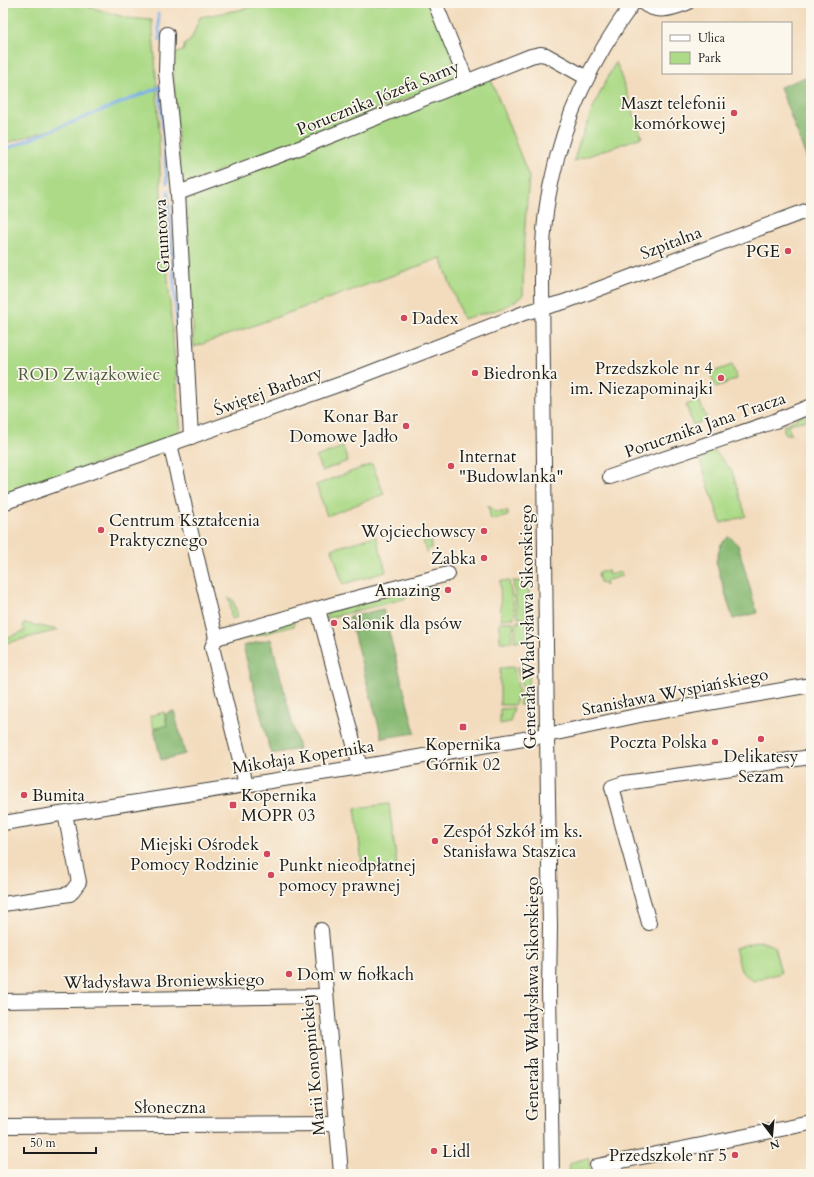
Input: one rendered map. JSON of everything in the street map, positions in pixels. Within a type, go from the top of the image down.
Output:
[{"type":"street","points":[[436,3],[467,82]]},
{"type":"street","name":"Generała Władysława Sikorskiego","points":[[552,1174],[549,998],[550,927],[546,735],[543,245],[546,213],[552,179],[565,130],[587,78],[619,22],[633,3]]},
{"type":"street","points":[[643,3],[654,10],[663,10],[687,3]]},
{"type":"street","name":"Gruntowa","points":[[167,34],[167,87],[178,193],[191,437]]},
{"type":"street","name":"Porucznika Józefa Sarny","points":[[178,193],[310,144],[531,56],[540,54],[546,55],[587,78]]},
{"type":"street","name":"Szpitalna","points":[[543,308],[564,302],[811,209]]},
{"type":"street","name":"Świętej Barbary","points":[[3,503],[346,382],[524,313],[543,308]]},
{"type":"street","name":"Porucznika Jana Tracza","points":[[610,477],[775,421],[811,406]]},
{"type":"street","points":[[170,444],[216,638],[212,647],[246,784]]},
{"type":"street","points":[[216,638],[448,574]]},
{"type":"street","points":[[318,609],[360,767]]},
{"type":"street","name":"Stanisława Wyspiańskiego","points":[[546,735],[645,714],[811,685]]},
{"type":"street","name":"Mikołaja Kopernika","points":[[3,823],[360,767],[546,735]]},
{"type":"street","points":[[649,923],[612,787],[624,783],[811,757]]},
{"type":"street","points":[[3,904],[70,894],[79,882],[65,814]]},
{"type":"street","name":"Marii Konopnickiej","points":[[321,930],[325,996],[341,1174]]},
{"type":"street","name":"Władysława Broniewskiego","points":[[3,1001],[325,996]]},
{"type":"street","points":[[597,1166],[811,1123]]},
{"type":"street","name":"Słoneczna","points":[[3,1126],[337,1124]]},
{"type":"green space","name":"ROD Związkowiec","points":[[3,3],[76,3],[127,18],[152,20],[157,87],[161,195],[181,434],[3,497],[3,150],[49,130],[3,144]]},
{"type":"green space","points":[[264,3],[432,3],[462,77],[183,185],[180,171],[172,54],[183,51],[185,44],[191,40],[200,17],[239,10]]},
{"type":"green space","points":[[616,62],[642,137],[574,161],[578,146],[591,113]]},
{"type":"green space","points":[[811,75],[811,170],[780,87]]},
{"type":"green space","points":[[490,77],[529,177],[524,237],[523,295],[503,308],[463,319],[441,258],[194,347],[186,196]]},
{"type":"green space","points":[[732,365],[737,379],[716,387],[710,373]]},
{"type":"green space","points":[[699,400],[707,420],[693,425],[686,405]]},
{"type":"green space","points":[[811,412],[811,417],[801,422],[787,425],[791,434],[786,434],[784,431],[784,425]]},
{"type":"green space","points":[[343,447],[348,461],[322,471],[316,457]]},
{"type":"green space","points":[[714,450],[732,471],[746,516],[721,523],[698,455]]},
{"type":"green space","points":[[372,464],[384,494],[327,516],[316,485]]},
{"type":"green space","points":[[488,505],[495,512],[508,512],[508,516],[491,520]]},
{"type":"green space","points":[[425,531],[427,541],[431,540],[431,548],[427,552],[421,532]]},
{"type":"green space","points":[[376,536],[386,572],[343,584],[332,549]]},
{"type":"green space","points":[[729,536],[738,545],[757,613],[733,619],[716,562],[721,544]]},
{"type":"green space","points":[[608,570],[609,575],[621,572],[622,576],[605,581],[606,586],[600,582],[598,573]]},
{"type":"green space","points":[[500,581],[509,581],[515,613],[514,618],[501,619]]},
{"type":"green space","points":[[513,581],[529,583],[529,618],[518,618]]},
{"type":"green space","points":[[430,584],[431,593],[415,597],[420,588]]},
{"type":"green space","points":[[399,593],[407,598],[324,619],[330,611]]},
{"type":"green space","points":[[228,597],[233,600],[238,617],[231,619]]},
{"type":"green space","points":[[383,609],[415,733],[382,738],[349,617]]},
{"type":"green space","points":[[294,621],[294,626],[236,641],[234,637]]},
{"type":"green space","points":[[517,621],[529,621],[529,641],[514,641]]},
{"type":"green space","points":[[500,622],[514,622],[511,642],[500,642]]},
{"type":"green space","points":[[25,623],[58,630],[3,644],[3,639],[25,631],[23,626]]},
{"type":"green space","points":[[271,639],[299,749],[271,754],[243,646]]},
{"type":"green space","points":[[513,667],[519,690],[515,705],[500,705],[500,668]]},
{"type":"green space","points":[[516,667],[519,667],[521,670],[525,670],[524,667],[529,667],[530,704],[519,705],[523,689]]},
{"type":"green space","points":[[514,708],[510,722],[500,724],[500,709]]},
{"type":"green space","points":[[174,711],[185,754],[161,760],[154,729],[167,725],[165,714]]},
{"type":"green space","points":[[164,712],[167,725],[154,729],[150,716]]},
{"type":"green space","points":[[389,804],[397,866],[363,871],[355,808]]},
{"type":"green space","points":[[759,941],[774,946],[781,973],[753,981],[741,971],[735,948]]},
{"type":"green space","points":[[588,1158],[591,1174],[569,1174],[570,1164]]},
{"type":"waterway","points":[[158,14],[160,40]]},
{"type":"waterway","points":[[160,86],[167,183]]},
{"type":"waterway","points":[[3,150],[160,87]]},
{"type":"waterway","points":[[168,191],[181,383]]},
{"type":"place","name":"Maszt telefonii komórkowej","points":[[734,113]]},
{"type":"place","name":"PGE","points":[[788,251]]},
{"type":"place","name":"Dadex","points":[[404,318]]},
{"type":"place","name":"Biedronka","points":[[475,373]]},
{"type":"place","name":"Przedszkole nr 4 im. Niezapominajki","points":[[721,378]]},
{"type":"place","name":"Konar Bar Domowe Jadło","points":[[406,426]]},
{"type":"place","name":"Internat \"Budowlanka\"","points":[[451,466]]},
{"type":"place","name":"Centrum Kształcenia Praktycznego","points":[[101,530]]},
{"type":"place","name":"Wojciechowscy","points":[[484,531]]},
{"type":"place","name":"Żabka","points":[[484,558]]},
{"type":"place","name":"Amazing","points":[[448,590]]},
{"type":"place","name":"Salonik dla psów","points":[[334,623]]},
{"type":"place","name":"Kopernika Górnik 02","points":[[463,727]]},
{"type":"place","name":"Delikatesy Sezam","points":[[761,739]]},
{"type":"place","name":"Poczta Polska","points":[[715,742]]},
{"type":"place","name":"Bumita","points":[[24,795]]},
{"type":"place","name":"Kopernika MOPR 03","points":[[233,805]]},
{"type":"place","name":"Zespół Szkół im ks. Stanisława Staszica","points":[[435,841]]},
{"type":"place","name":"Miejski Ośrodek Pomocy Rodzinie","points":[[267,854]]},
{"type":"place","name":"Punkt nieodpłatnej pomocy prawnej","points":[[271,875]]},
{"type":"place","name":"Dom w fiołkach","points":[[289,974]]},
{"type":"place","name":"Lidl","points":[[434,1151]]},
{"type":"place","name":"Przedszkole nr 5","points":[[735,1155]]}]
